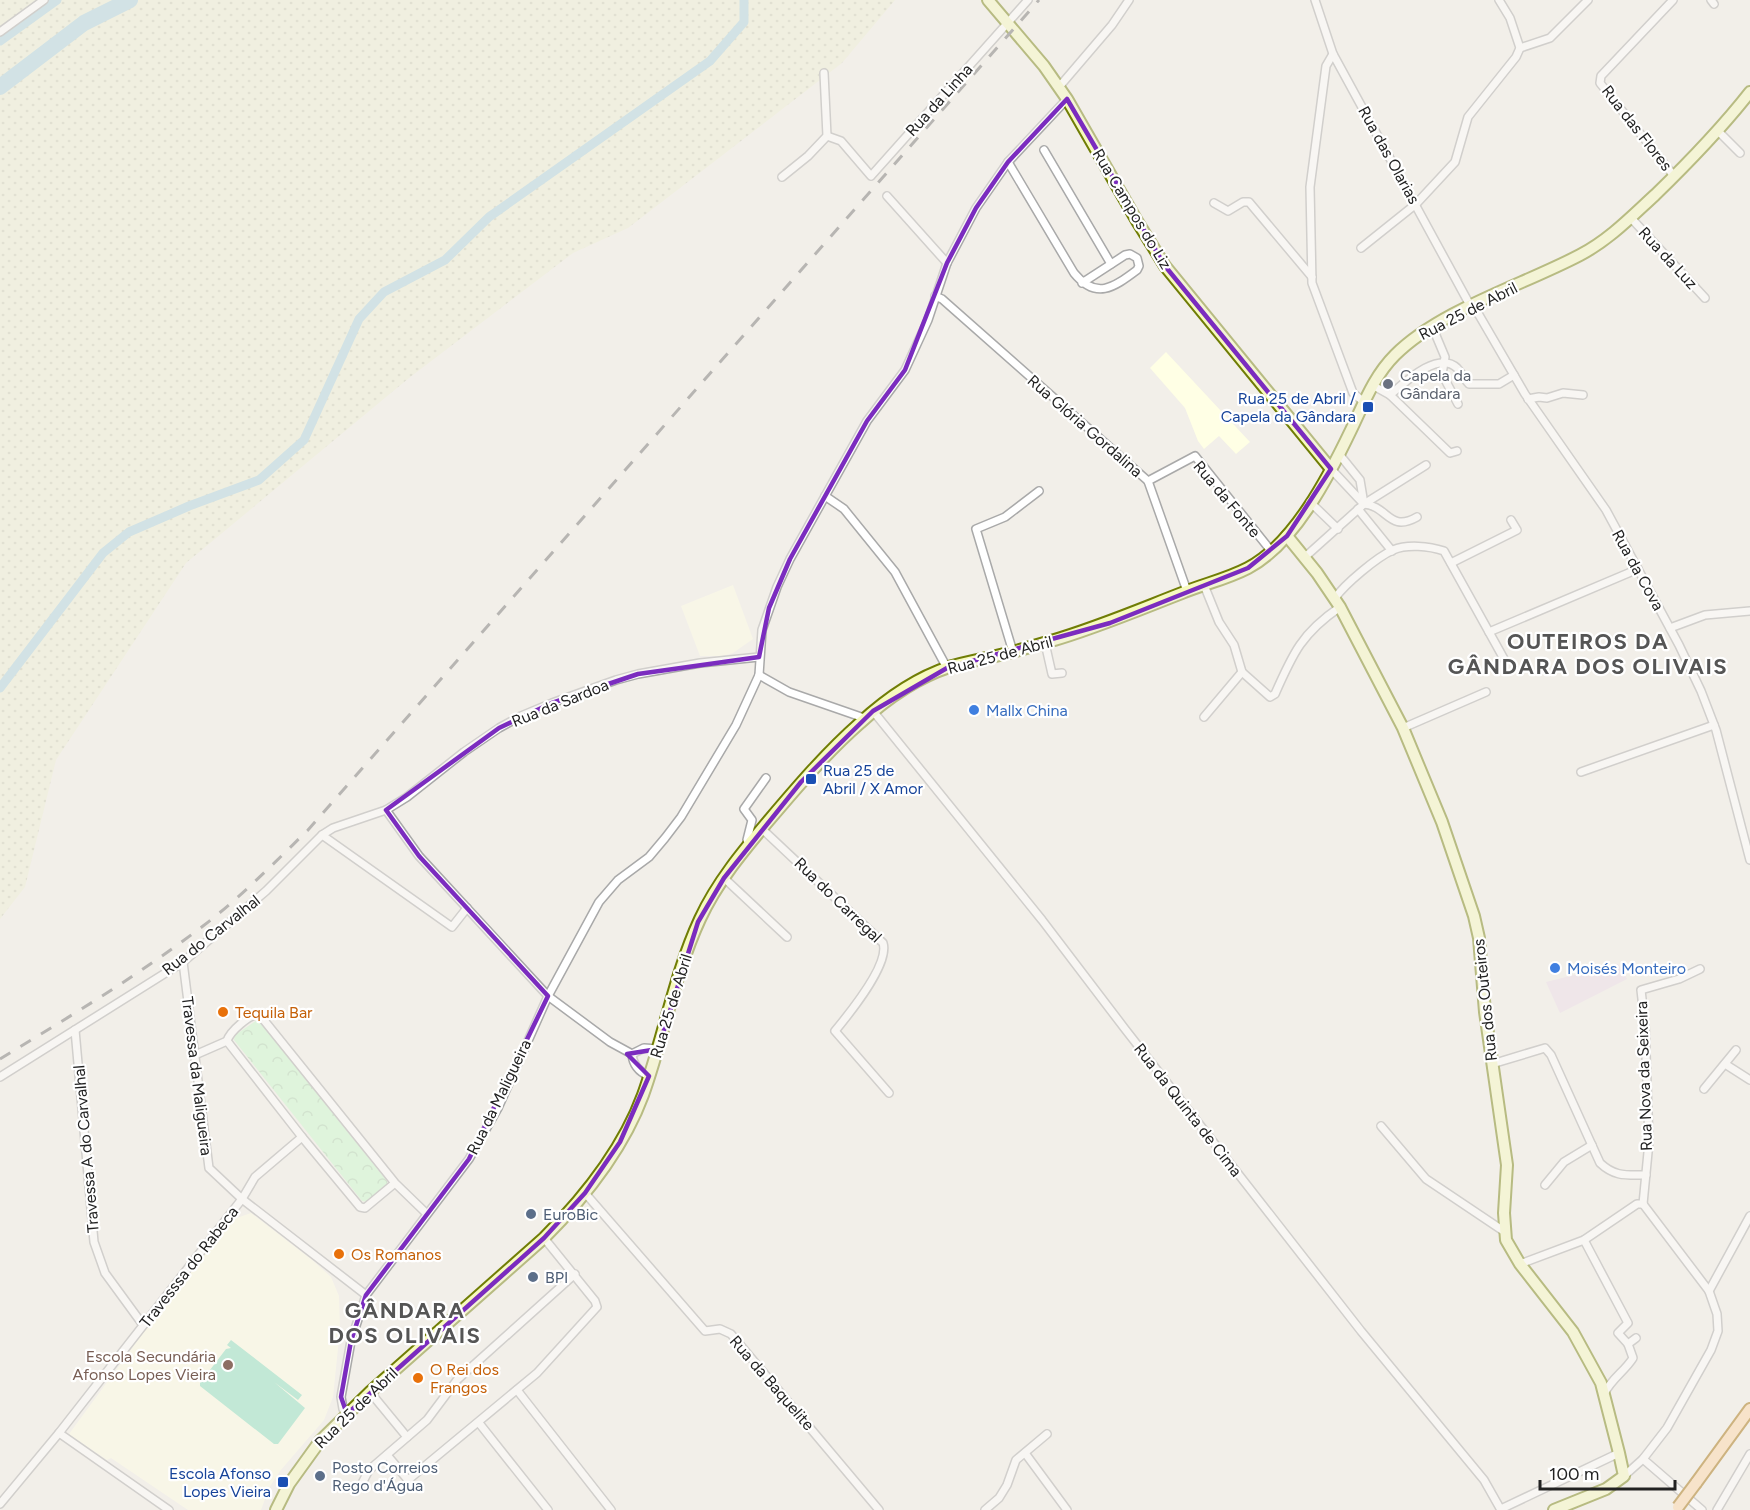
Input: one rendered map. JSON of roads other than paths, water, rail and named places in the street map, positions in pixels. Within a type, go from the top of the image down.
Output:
[{"type":"main road","name":"Rua Campos do Liz","points":[[988,0],[1067,99],[1165,266],[1330,469]]},
{"type":"main road","name":"Rua 25 de Abril","points":[[276,1510],[289,1485],[313,1450],[347,1414],[544,1238],[585,1193],[626,1133],[639,1104],[695,930],[706,907],[724,878],[801,782],[869,715],[914,684],[947,668],[1013,652],[1110,623],[1240,572],[1272,552],[1287,537],[1310,502],[1339,454],[1372,385],[1386,364],[1398,352],[1432,326],[1579,256],[1602,242],[1674,176],[1718,131],[1750,92]]},
{"type":"main road","name":"Rua dos Outeiros","points":[[1287,537],[1305,557],[1338,602],[1403,728],[1436,805],[1477,927],[1491,1064],[1507,1165],[1505,1232],[1508,1246],[1573,1332],[1582,1348],[1604,1394],[1624,1476]]},
{"type":"main road","points":[[1677,1509],[1750,1409]]},
{"type":"main road","name":"Rua 25 de Abril","points":[[283,1510],[296,1476]]},
{"type":"main road","points":[[1554,1510],[1606,1489],[1624,1476]]},
{"type":"street","points":[[0,32],[44,0]]},
{"type":"street","name":"Rua da Linha","points":[[826,136],[841,141],[871,176],[1028,0]]},
{"type":"street","points":[[1059,87],[1112,25],[1129,0]]},
{"type":"street","name":"Rua das Olarias","points":[[1316,0],[1333,54],[1471,307]]},
{"type":"street","points":[[1361,248],[1416,204],[1455,162],[1468,117],[1516,57],[1520,48],[1510,18],[1499,0]]},
{"type":"street","points":[[1520,48],[1550,38],[1588,0]]},
{"type":"street","name":"Rua das Flores","points":[[1673,0],[1600,76],[1600,83],[1674,176]]},
{"type":"street","points":[[1333,54],[1326,66],[1310,187],[1312,283],[1353,393],[1364,402]]},
{"type":"street","points":[[782,177],[826,136],[824,73]]},
{"type":"street","points":[[869,715],[789,692],[759,675],[762,630],[777,587],[799,542],[867,421],[904,370],[928,320],[947,263],[976,208],[1008,162],[1067,99]]},
{"type":"street","points":[[1718,131],[1740,153]]},
{"type":"street","points":[[1044,150],[1111,264]]},
{"type":"street","points":[[1008,162],[1082,283],[1097,289],[1106,289],[1134,273],[1139,266],[1137,258],[1130,254],[1082,283]]},
{"type":"street","points":[[887,196],[947,263]]},
{"type":"street","points":[[1214,203],[1228,211],[1243,202],[1249,202],[1312,277]]},
{"type":"street","name":"Rua da Luz","points":[[1630,218],[1705,298]]},
{"type":"street","name":"Rua Glória Gordalina","points":[[935,296],[942,299],[1148,481],[1187,591]]},
{"type":"street","name":"Rua da Cova","points":[[1471,307],[1479,315],[1528,399],[1606,510],[1670,628],[1701,691],[1714,725],[1750,860]]},
{"type":"street","points":[[1432,326],[1445,357],[1442,374],[1458,404]]},
{"type":"street","points":[[1390,395],[1430,366],[1444,364],[1456,367],[1470,384],[1498,384],[1514,375]]},
{"type":"street","points":[[1372,385],[1390,395],[1450,453],[1457,452]]},
{"type":"street","points":[[1528,399],[1547,398],[1563,393],[1583,395]]},
{"type":"street","points":[[1339,454],[1360,480],[1361,506]]},
{"type":"street","name":"Rua da Fonte","points":[[1148,481],[1195,456],[1272,552]]},
{"type":"street","points":[[1305,557],[1361,506],[1426,465]]},
{"type":"street","points":[[1330,469],[1361,506],[1392,551]]},
{"type":"street","points":[[1013,652],[976,529],[1005,516],[1039,491]]},
{"type":"street","points":[[825,496],[844,509],[895,572],[947,668]]},
{"type":"street","points":[[1310,502],[1338,529]]},
{"type":"street","points":[[1361,506],[1371,504],[1398,522],[1405,524],[1417,517]]},
{"type":"street","points":[[1451,563],[1517,530],[1511,520]]},
{"type":"street","points":[[1204,585],[1219,622],[1234,645],[1242,672],[1270,697],[1275,694],[1288,664],[1304,637],[1338,602],[1342,588],[1392,551],[1406,548],[1431,546],[1444,550],[1504,658]]},
{"type":"street","points":[[1489,632],[1638,568]]},
{"type":"street","points":[[1670,628],[1706,615],[1750,611]]},
{"type":"street","points":[[1045,643],[1052,674],[1062,673]]},
{"type":"street","name":"Rua da Sardoa","points":[[386,810],[407,797],[484,737],[521,716],[552,703],[638,674],[699,663],[759,657]]},
{"type":"street","points":[[1204,717],[1242,672]]},
{"type":"street","name":"Rua da Maligueira","points":[[347,1414],[343,1409],[341,1396],[351,1341],[366,1295],[469,1159],[498,1108],[548,996],[599,902],[618,880],[649,857],[681,817],[736,725],[759,675]]},
{"type":"street","points":[[1403,728],[1486,692]]},
{"type":"street","name":"Rua da Quinta de Cima","points":[[869,715],[1042,920],[1361,1331],[1484,1480],[1501,1510]]},
{"type":"street","points":[[1581,772],[1714,725]]},
{"type":"street","points":[[750,844],[747,840],[752,820],[744,808],[766,778]]},
{"type":"street","points":[[386,810],[419,856],[548,996],[610,1042],[632,1054]]},
{"type":"street","name":"Rua do Carvalhal","points":[[0,1077],[183,962],[266,891],[322,835],[333,828],[386,810]]},
{"type":"street","name":"Rua do Carregal","points":[[762,829],[883,943],[884,959],[856,1006],[829,1037]]},
{"type":"street","points":[[322,835],[452,927],[467,908]]},
{"type":"street","points":[[724,878],[788,937]]},
{"type":"street","name":"Travessa da Maligueira","points":[[183,962],[209,1168],[242,1198],[366,1295]]},
{"type":"street","name":"Rua Nova da Seixeira","points":[[1643,1204],[1649,1142],[1641,990],[1679,979],[1700,969]]},
{"type":"street","points":[[195,1055],[227,1041],[230,1034],[254,1015],[259,1014],[395,1183],[426,1213]]},
{"type":"street","name":"Travessa A do Carvalhal","points":[[75,1030],[94,1242],[105,1273],[143,1325]]},
{"type":"street","points":[[835,1031],[889,1094]]},
{"type":"street","points":[[227,1041],[302,1137],[363,1209],[395,1183]]},
{"type":"street","points":[[1491,1064],[1545,1047],[1551,1055],[1600,1163],[1610,1172],[1624,1175],[1646,1175]]},
{"type":"street","points":[[632,1054],[644,1048],[658,1049]]},
{"type":"street","points":[[1704,1089],[1736,1050]]},
{"type":"street","points":[[632,1054],[638,1069],[649,1076]]},
{"type":"street","points":[[1725,1064],[1750,1080]]},
{"type":"street","points":[[1381,1126],[1426,1179],[1505,1232]]},
{"type":"street","name":"Travesssa do Rabeca","points":[[0,1504],[59,1433],[242,1198],[255,1178],[302,1137]]},
{"type":"street","points":[[1545,1185],[1564,1162],[1592,1145]]},
{"type":"street","name":"Rua da Baquelite","points":[[585,1193],[705,1331],[720,1329],[731,1334],[879,1510]]},
{"type":"street","points":[[1520,1264],[1584,1240],[1637,1204],[1643,1204],[1709,1291],[1718,1320],[1718,1331],[1714,1344],[1670,1422],[1643,1459],[1624,1476]]},
{"type":"street","points":[[1709,1291],[1750,1216]]},
{"type":"street","points":[[387,1455],[408,1480],[479,1423],[537,1372],[597,1307],[596,1301],[544,1238]]},
{"type":"street","points":[[1584,1240],[1628,1323],[1618,1333],[1628,1344],[1633,1358],[1610,1382],[1604,1394]]},
{"type":"street","points":[[360,1487],[369,1470],[434,1412],[457,1380],[574,1274]]},
{"type":"street","points":[[1628,1344],[1636,1338]]},
{"type":"street","points":[[517,1390],[611,1510]]},
{"type":"street","points":[[370,1392],[407,1437]]},
{"type":"street","points":[[479,1423],[548,1510]]},
{"type":"street","points":[[59,1433],[170,1510]]},
{"type":"street","points":[[986,1510],[999,1498],[1007,1485],[1016,1460],[1047,1434]]},
{"type":"street","points":[[1025,1453],[1066,1510]]},
{"type":"street","points":[[1501,1510],[1619,1453]]},
{"type":"street","points":[[1717,1510],[1750,1454]]},
{"type":"street","points":[[1643,1459],[1702,1510]]},
{"type":"waterway","points":[[0,41],[57,0]]},
{"type":"waterway","points":[[0,87],[84,23],[130,0]]},
{"type":"waterway","points":[[0,688],[103,553],[129,532],[189,506],[259,480],[304,440],[359,319],[384,292],[445,260],[489,217],[710,61],[744,22],[744,0]]},
{"type":"railway","points":[[0,1059],[103,995],[179,944],[231,903],[308,830],[1039,0]]},
{"type":"place","name":"Capela da Gândara","points":[[1388,384]]},
{"type":"place","name":"Rua 25 de Abril / Capela da Gândara","points":[[1368,407]]},
{"type":"place","name":"Mallx China","points":[[974,710]]},
{"type":"place","name":"Rua 25 de Abril / X Amor","points":[[811,779]]},
{"type":"place","name":"Moisés Monteiro","points":[[1555,968]]},
{"type":"place","name":"Tequila Bar","points":[[223,1012]]},
{"type":"place","name":"EuroBic","points":[[531,1214]]},
{"type":"place","name":"Os Romanos","points":[[339,1254]]},
{"type":"place","name":"BPI","points":[[533,1277]]},
{"type":"place","name":"Escola Secundária Afonso Lopes Vieira","points":[[228,1365]]},
{"type":"place","name":"O Rei dos Frangos","points":[[418,1378]]},
{"type":"place","name":"Posto Correios Rego d'Água","points":[[320,1476]]},
{"type":"place","name":"Escola Afonso Lopes Vieira","points":[[283,1482]]},
{"type":"district","name":"OUTEIROS DA GÂNDARA DOS OLIVAIS","points":[[1588,654]]},
{"type":"district","name":"GÂNDARA DOS OLIVAIS","points":[[405,1322]]}]
